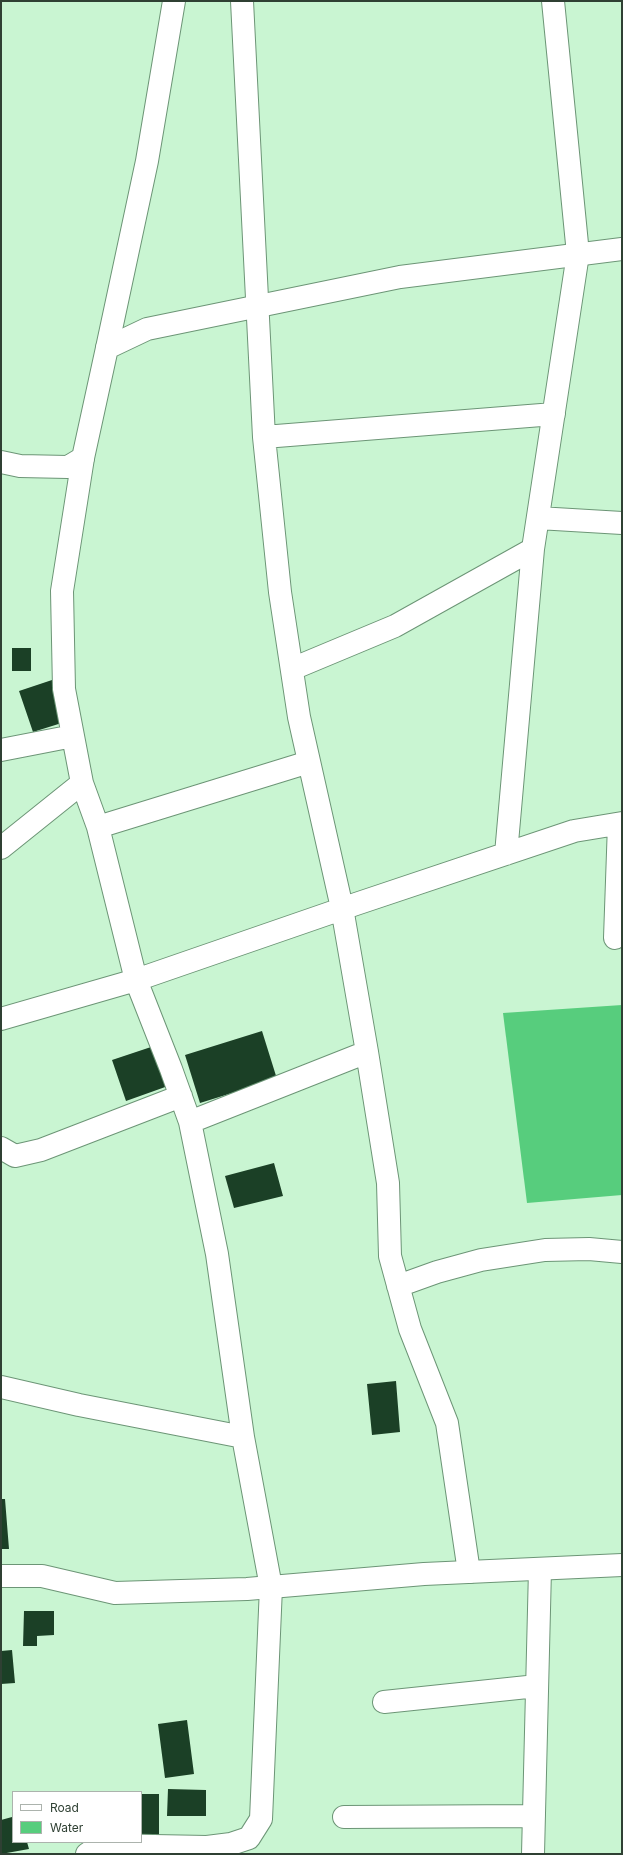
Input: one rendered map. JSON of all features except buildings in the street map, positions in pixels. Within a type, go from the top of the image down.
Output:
[{"type":"street","points":[[87,1854],[100,1844],[206,1850],[249,1838],[261,1819],[271,1587],[243,1437],[217,1254],[190,1122],[182,1096],[136,980],[98,827],[82,783],[64,689],[62,591],[83,458],[147,161],[174,1]]},
{"type":"street","points":[[242,1],[264,437],[280,592],[299,717],[342,908],[367,1052],[388,1183],[390,1256],[410,1329],[447,1423],[469,1572]]},
{"type":"street","points":[[506,854],[533,549],[578,254],[553,1]]},
{"type":"street","points":[[107,348],[147,329],[400,277],[622,249]]},
{"type":"street","points":[[264,437],[554,414]]},
{"type":"street","points":[[1,462],[20,466],[68,467],[83,458]]},
{"type":"street","points":[[538,518],[622,523]]},
{"type":"street","points":[[292,669],[394,626],[533,549]]},
{"type":"street","points":[[1,750],[74,736]]},
{"type":"street","points":[[98,827],[309,762]]},
{"type":"street","points":[[1,848],[82,783]]},
{"type":"street","points":[[1,1019],[136,980],[342,908],[574,832],[620,824],[615,938]]},
{"type":"street","points":[[190,1122],[367,1052]]},
{"type":"street","points":[[1,1148],[15,1156],[41,1150],[182,1096]]},
{"type":"street","points":[[398,1286],[437,1272],[481,1260],[545,1250],[588,1249],[622,1252]]},
{"type":"street","points":[[1,1387],[79,1405],[243,1437]]},
{"type":"street","points":[[1,1576],[42,1576],[115,1592],[247,1590],[424,1574],[622,1566]]},
{"type":"street","points":[[533,1854],[540,1569]]},
{"type":"street","points":[[384,1702],[537,1686]]},
{"type":"street","points":[[344,1816],[534,1816]]},
{"type":"water","points":[[622,1005],[622,1195],[527,1203],[503,1013]]}]
